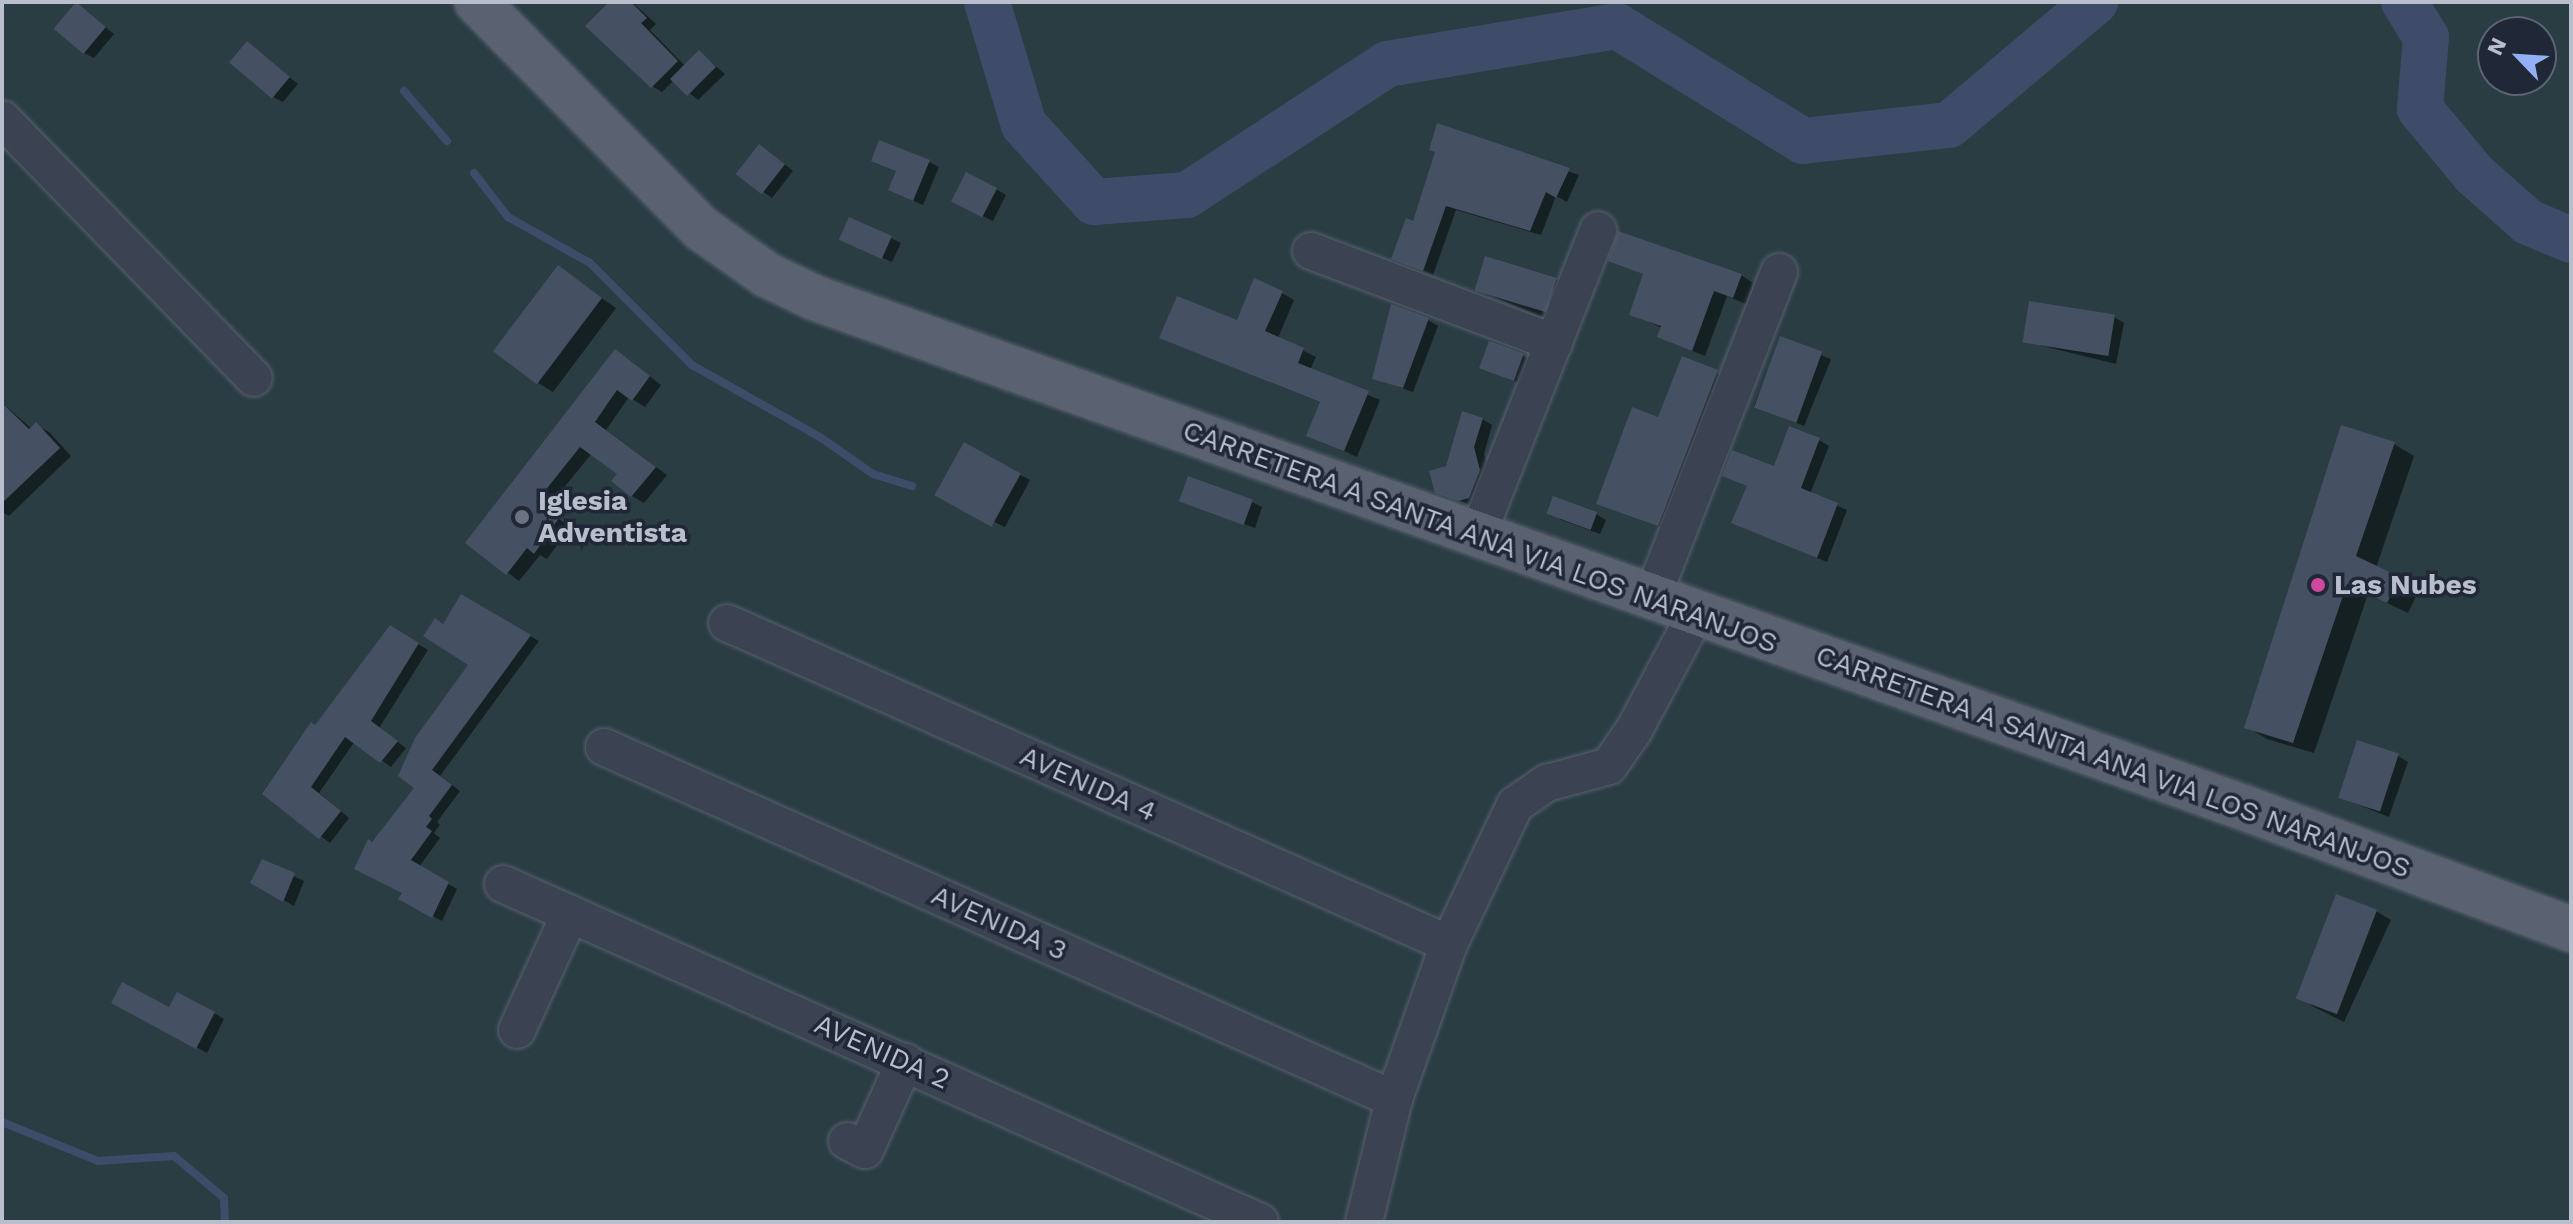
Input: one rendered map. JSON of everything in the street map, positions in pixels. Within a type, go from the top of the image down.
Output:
[{"type":"main road","name":"CARRETERA A SANTA ANA VIA LOS NARANJOS","points":[[477,2],[702,229],[767,275],[913,336],[2268,816],[2571,929]]},
{"type":"street","points":[[2,119],[254,378]]},
{"type":"street","points":[[1477,536],[1598,230]]},
{"type":"street","points":[[1311,251],[1554,343]]},
{"type":"street","points":[[1652,598],[1779,272]]},
{"type":"street","points":[[1364,1222],[1394,1099],[1449,944],[1515,805],[1547,783],[1609,766],[1634,730],[1696,614]]},
{"type":"street","name":"AVENIDA 4","points":[[727,623],[1449,944]]},
{"type":"street","name":"AVENIDA 3","points":[[604,747],[1394,1099]]},
{"type":"street","name":"AVENIDA 2","points":[[503,884],[1260,1222]]},
{"type":"street","points":[[517,1030],[570,914]]},
{"type":"street","points":[[856,1146],[905,1062]]},
{"type":"shaded area","points":[[2,2],[2571,2],[2571,1222],[2,1222]]},
{"type":"building","points":[[76,2],[106,27],[83,54],[54,29]]},
{"type":"building","points":[[609,2],[631,2],[647,18],[641,23],[678,61],[651,88],[585,26]]},
{"type":"building","points":[[247,41],[290,77],[272,98],[229,62]]},
{"type":"building","points":[[699,50],[716,67],[687,96],[670,79]]},
{"type":"building","points":[[1437,123],[1570,168],[1556,198],[1546,192],[1530,231],[1446,206],[1423,271],[1391,259],[1406,218],[1413,221],[1435,152],[1429,150]]},
{"type":"building","points":[[879,140],[930,160],[913,201],[888,190],[896,171],[871,161]]},
{"type":"building","points":[[759,144],[785,164],[762,194],[736,174]]},
{"type":"building","points":[[966,172],[997,188],[982,217],[951,201]]},
{"type":"building","points":[[849,217],[892,236],[882,259],[839,240]]},
{"type":"building","points":[[1618,231],[1742,274],[1733,298],[1714,291],[1692,351],[1657,337],[1661,326],[1629,315],[1643,274],[1608,261]]},
{"type":"building","points":[[1485,256],[1557,278],[1546,312],[1474,290]]},
{"type":"building","points":[[558,265],[602,298],[537,384],[493,351]]},
{"type":"building","points":[[1254,278],[1283,291],[1265,331],[1304,348],[1298,363],[1369,391],[1344,451],[1306,436],[1320,402],[1159,338],[1177,296],[1237,320]]},
{"type":"building","points":[[2029,301],[2115,315],[2108,356],[2022,342]]},
{"type":"building","points":[[1391,304],[1429,318],[1403,388],[1372,379]]},
{"type":"building","points":[[1780,336],[1822,351],[1796,423],[1754,407]]},
{"type":"building","points":[[1489,341],[1524,354],[1514,381],[1479,368]]},
{"type":"building","points":[[615,349],[650,376],[632,401],[617,390],[595,422],[656,467],[631,497],[611,481],[617,474],[580,447],[536,502],[559,518],[534,554],[527,548],[506,575],[465,543]]},
{"type":"building","points":[[1682,356],[1718,370],[1658,526],[1596,504],[1632,407],[1658,417]]},
{"type":"building","points":[[2,403],[29,429],[36,422],[60,448],[2,503]]},
{"type":"building","points":[[1462,411],[1483,418],[1474,447],[1480,470],[1469,498],[1458,501],[1435,493],[1429,471],[1446,466]]},
{"type":"building","name":"Las Nubes","points":[[2341,425],[2395,442],[2356,556],[2400,577],[2387,603],[2347,584],[2293,743],[2244,728]]},
{"type":"building","points":[[1789,426],[1820,438],[1801,488],[1838,503],[1817,558],[1731,523],[1747,486],[1722,476],[1732,450],[1774,466]]},
{"type":"building","points":[[964,442],[1021,474],[991,527],[934,495]]},
{"type":"building","points":[[1188,476],[1253,500],[1244,525],[1179,501]]},
{"type":"building","points":[[1553,496],[1597,512],[1591,530],[1547,514]]},
{"type":"building","points":[[461,594],[531,635],[432,770],[452,785],[429,816],[432,819],[426,827],[432,831],[411,860],[449,882],[432,918],[398,899],[402,893],[354,869],[368,839],[372,842],[414,788],[398,776],[415,738],[468,665],[423,636],[435,618],[443,624]]},
{"type":"building","points":[[390,625],[419,643],[371,721],[398,741],[380,763],[345,737],[311,787],[341,811],[319,839],[262,794],[311,722],[315,725]]},
{"type":"building","points":[[2357,740],[2399,754],[2380,812],[2338,798]]},
{"type":"building","points":[[262,859],[295,873],[283,902],[250,883]]},
{"type":"building","points":[[2336,894],[2377,910],[2337,1014],[2296,999]]},
{"type":"building","points":[[122,982],[169,1007],[177,992],[215,1012],[196,1049],[111,1003]]},
{"type":"waterway","points":[[987,2],[1024,125],[1094,202],[1187,195],[1387,64],[1617,26],[1803,141],[1949,125],[2095,2]]},
{"type":"waterway","points":[[2404,2],[2426,37],[2420,109],[2474,174],[2528,222],[2571,240]]},
{"type":"waterway","points":[[404,91],[447,141]]},
{"type":"waterway","points":[[474,173],[508,217],[590,263],[692,365],[820,437],[873,474],[912,486]]},
{"type":"waterway","points":[[2,1122],[98,1161],[174,1156],[224,1198],[225,1222]]},
{"type":"place","name":"Iglesia Adventista","points":[[522,517]]},
{"type":"place","name":"Las Nubes","points":[[2318,585]]}]
